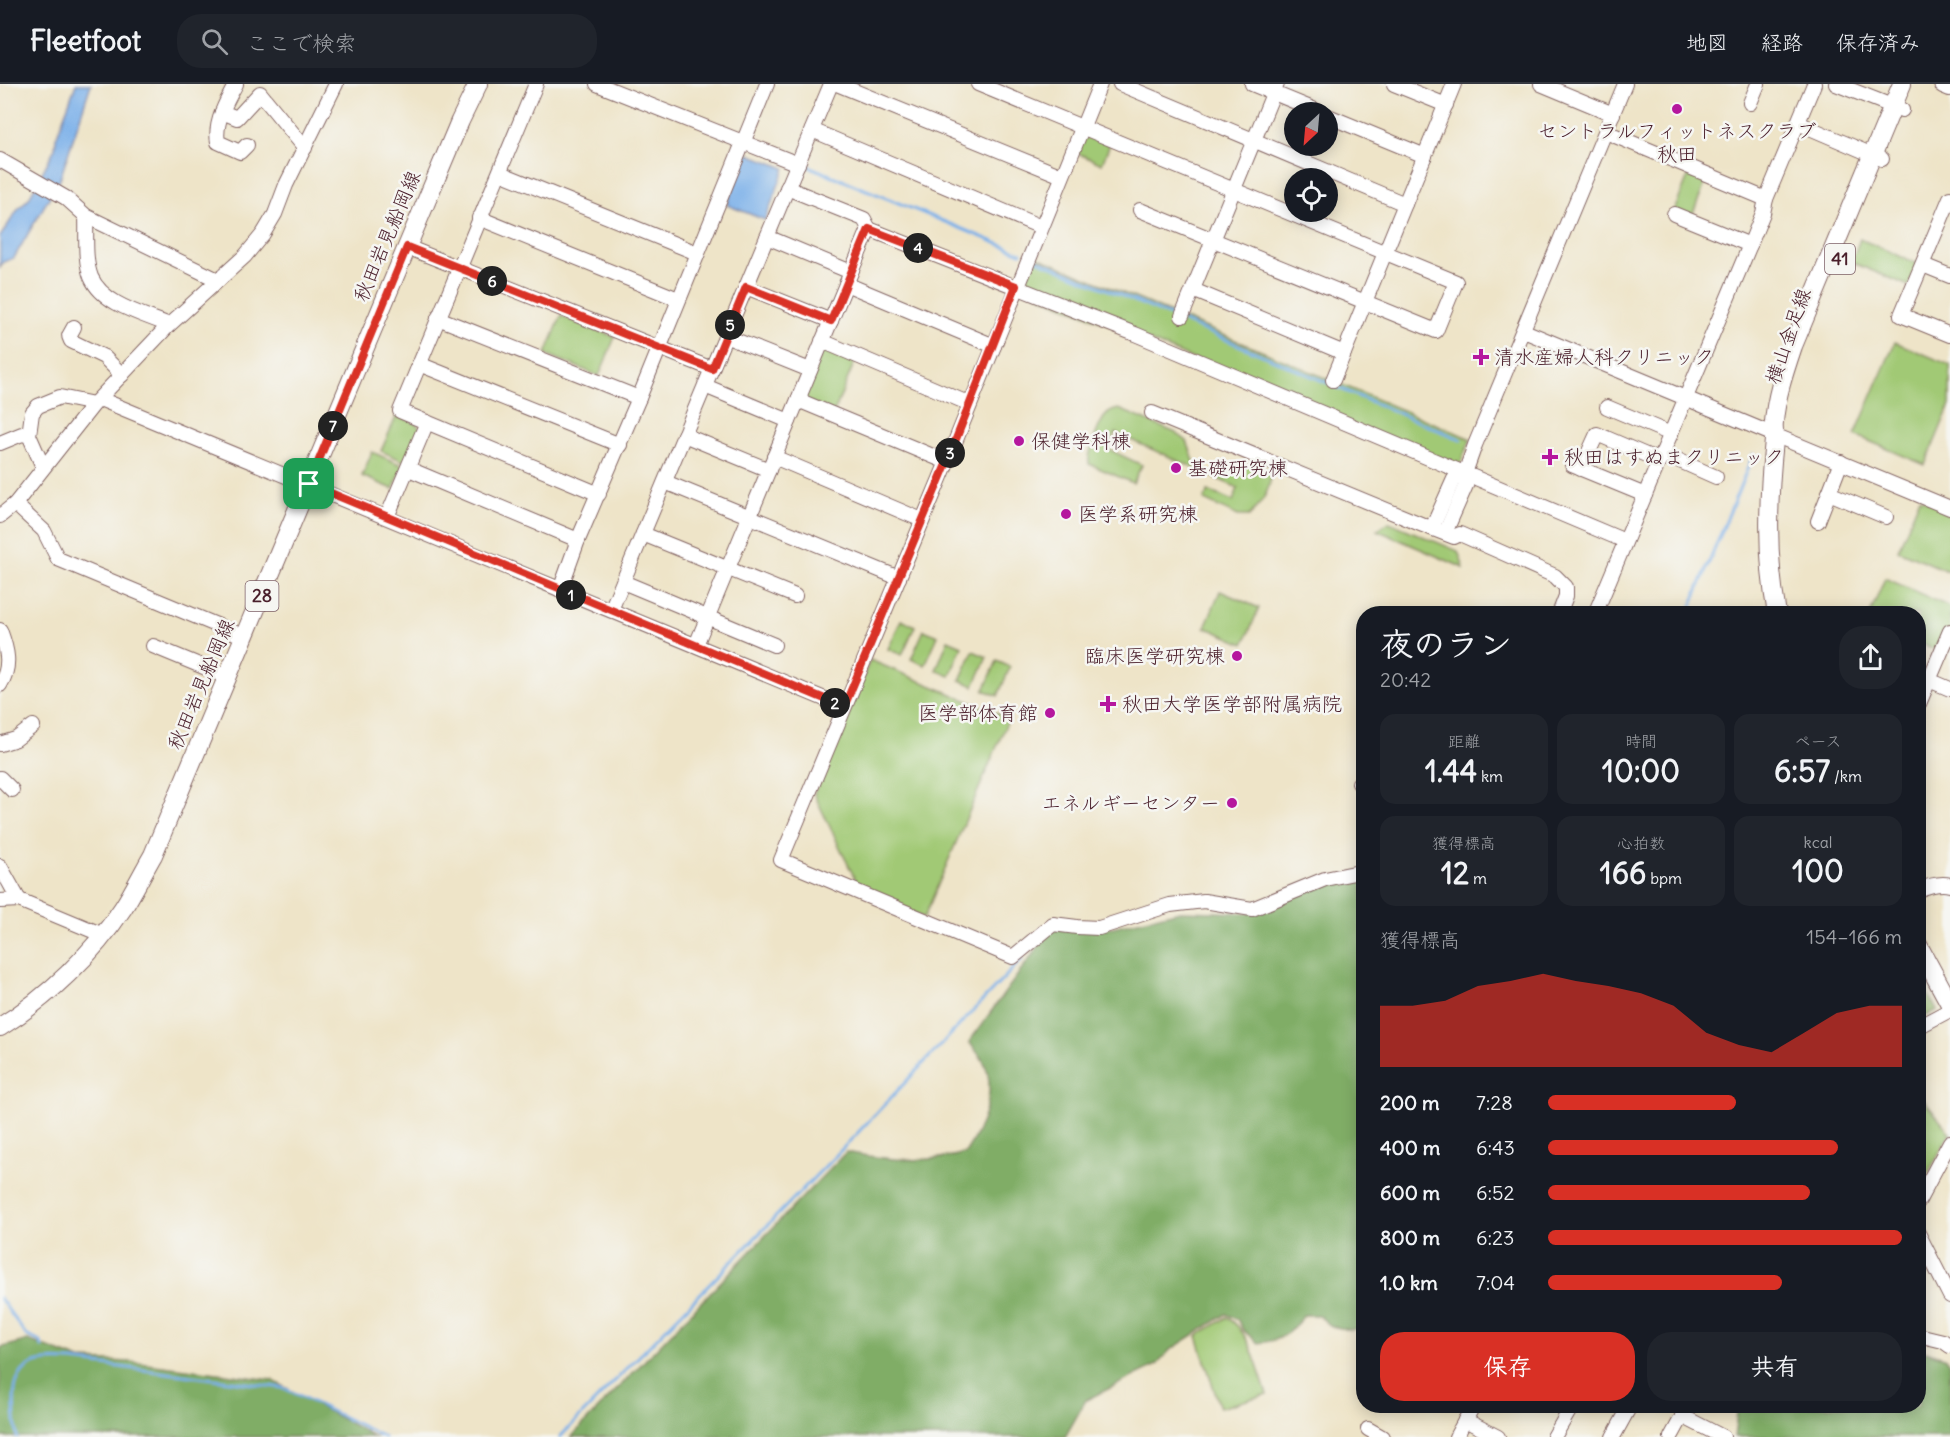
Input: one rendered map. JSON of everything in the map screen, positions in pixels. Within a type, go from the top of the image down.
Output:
[{"type":"main road","name":"秋田岩見船岡線","points":[[0,1027],[37,1001],[67,974],[103,935],[124,908],[153,855],[460,121],[478,84]]},
{"type":"main road","name":"横山金足線","points":[[1898,109],[1902,84]]},
{"type":"main road","name":"横山金足線","points":[[1776,606],[1767,538],[1775,436],[1773,423],[1781,384],[1793,346],[1898,109],[1913,84]]},
{"type":"main road","points":[[1943,84],[1950,87]]},
{"type":"main road","points":[[1926,959],[1950,1004]]},
{"type":"street","points":[[236,84],[225,104],[216,134],[218,142],[240,152],[247,145]]},
{"type":"street","points":[[0,516],[15,504],[97,401],[169,325],[245,256],[263,234],[275,214],[286,185],[336,84]]},
{"type":"street","points":[[536,84],[400,411],[599,494]]},
{"type":"street","points":[[597,84],[798,164]]},
{"type":"street","points":[[611,610],[831,84]]},
{"type":"street","points":[[837,84],[1062,176]]},
{"type":"street","points":[[978,84],[1456,282],[1436,331],[1140,210]]},
{"type":"street","points":[[1100,84],[1016,286],[947,462],[780,860],[1013,957],[1053,924],[1099,928],[1170,905],[1204,901],[1252,909],[1325,879],[1356,873]]},
{"type":"street","points":[[1119,84],[1405,204]]},
{"type":"street","points":[[1252,84],[1275,88],[1301,102]]},
{"type":"street","points":[[1394,84],[1446,105]]},
{"type":"street","points":[[1333,380],[1454,84]]},
{"type":"street","points":[[1541,84],[1613,114]]},
{"type":"street","points":[[1439,531],[1454,479],[1464,475],[1625,84]]},
{"type":"street","points":[[1750,103],[1758,84]]},
{"type":"street","points":[[1597,606],[1764,213],[1766,200],[1814,84]]},
{"type":"street","points":[[1836,84],[1898,109]]},
{"type":"street","points":[[560,590],[578,540],[620,446],[678,299],[744,143],[763,85]]},
{"type":"street","points":[[1182,316],[1275,88]]},
{"type":"street","points":[[222,112],[237,118],[260,93],[305,148]]},
{"type":"street","points":[[1338,120],[1425,156]]},
{"type":"street","points":[[1798,123],[1878,157]]},
{"type":"street","points":[[812,130],[1041,227]]},
{"type":"street","points":[[1606,132],[1766,200]]},
{"type":"street","points":[[0,160],[66,198],[86,216],[218,280]]},
{"type":"street","points":[[500,173],[697,254]]},
{"type":"street","points":[[787,188],[864,219],[869,229],[1145,338],[1464,475],[1625,541]]},
{"type":"street","points":[[1950,198],[1946,217],[1900,315],[1950,335]]},
{"type":"street","points":[[1674,214],[1750,245]]},
{"type":"street","points":[[86,216],[88,265],[91,277],[103,294],[129,309],[169,325]]},
{"type":"street","points":[[480,218],[678,299]]},
{"type":"street","points":[[696,645],[869,229]]},
{"type":"street","points":[[767,237],[994,346]]},
{"type":"street","points":[[407,247],[712,369]]},
{"type":"street","points":[[1923,265],[1950,276]]},
{"type":"street","points":[[746,287],[831,321]]},
{"type":"street","points":[[1193,290],[1344,353]]},
{"type":"street","points":[[438,318],[639,398]]},
{"type":"street","points":[[74,327],[69,336],[71,341],[104,357],[122,375]]},
{"type":"street","points":[[1524,332],[1950,508]]},
{"type":"street","points":[[726,336],[810,370]]},
{"type":"street","points":[[822,342],[970,404]]},
{"type":"street","points":[[419,364],[620,446]]},
{"type":"street","points":[[705,386],[789,421]]},
{"type":"street","points":[[43,467],[28,435],[32,413],[38,406],[60,397],[97,401],[309,484],[844,707]]},
{"type":"street","points":[[798,400],[947,462]]},
{"type":"street","points":[[1608,407],[1671,434]]},
{"type":"street","points":[[1152,413],[1454,537],[1460,534],[1561,580],[1566,587],[1566,596],[1562,606]]},
{"type":"street","points":[[387,517],[427,422]]},
{"type":"street","points":[[0,443],[22,434],[28,435]]},
{"type":"street","points":[[1645,495],[1577,467],[1597,434],[1716,477]]},
{"type":"street","points":[[684,435],[772,464],[922,520]]},
{"type":"street","points":[[1818,521],[1840,464]]},
{"type":"street","points":[[408,469],[578,540]]},
{"type":"street","points":[[665,482],[898,578]]},
{"type":"street","points":[[1829,494],[1886,517]]},
{"type":"street","points":[[15,504],[44,531],[58,559],[245,637]]},
{"type":"street","points":[[643,534],[795,596]]},
{"type":"street","points":[[623,582],[774,645]]},
{"type":"street","points":[[0,630],[6,646],[8,663],[5,677],[0,685]]},
{"type":"street","points":[[1926,687],[1950,631]]},
{"type":"street","points":[[153,646],[228,677]]},
{"type":"street","points":[[1929,680],[1950,689]]},
{"type":"street","points":[[0,744],[16,739],[33,726]]},
{"type":"street","points":[[0,778],[12,790]]},
{"type":"street","points":[[0,866],[19,900]]},
{"type":"street","points":[[1926,887],[1946,883],[1950,885]]},
{"type":"street","points":[[0,901],[19,900],[103,935]]},
{"type":"street","points":[[1926,1023],[1950,1010]]},
{"type":"street","points":[[1926,1188],[1948,1151]]},
{"type":"street","points":[[1926,1249],[1950,1296]]},
{"type":"street","points":[[1926,1337],[1947,1344],[1950,1329]]},
{"type":"street","points":[[1456,1437],[1469,1413]]},
{"type":"street","points":[[1554,1437],[1568,1413]]},
{"type":"street","points":[[1613,1437],[1626,1413]]},
{"type":"street","points":[[1671,1437],[1684,1413]]},
{"type":"street","points":[[1688,1413],[1724,1437]]},
{"type":"street","points":[[1465,1420],[1498,1437]]},
{"type":"street","points":[[1368,1430],[1382,1437]]},
{"type":"green space","points":[[1089,135],[1110,144],[1102,164],[1075,152],[1082,137]]},
{"type":"green space","points":[[1690,172],[1707,179],[1691,218],[1674,211]]},
{"type":"green space","points":[[1860,239],[1918,264],[1909,286],[1851,262]]},
{"type":"green space","points":[[1030,254],[1471,439],[1458,468],[1016,286]]},
{"type":"green space","points":[[561,316],[615,337],[599,376],[546,354]]},
{"type":"green space","points":[[822,341],[857,356],[833,415],[798,400]]},
{"type":"green space","points":[[1895,342],[1950,365],[1950,405],[1925,465],[1855,435]]},
{"type":"green space","points":[[1119,409],[1176,433],[1187,441],[1197,469],[1115,433],[1108,449],[1142,465],[1133,483],[1089,464],[1092,446],[1103,419],[1109,413]]},
{"type":"green space","points":[[397,415],[416,423],[420,429],[405,462],[381,451]]},
{"type":"green space","points":[[372,452],[404,466],[393,489],[362,476]]},
{"type":"green space","points":[[1245,465],[1259,465],[1270,471],[1270,484],[1265,495],[1249,516],[1238,516],[1204,500],[1208,491],[1233,501],[1238,488],[1211,476]]},
{"type":"green space","points":[[1920,498],[1950,509],[1950,572],[1898,550]]},
{"type":"green space","points":[[1389,522],[1458,551],[1464,568],[1377,530]]},
{"type":"green space","points":[[1885,578],[1950,607],[1950,631],[1941,652],[1926,645],[1926,606],[1873,606]]},
{"type":"green space","points":[[1220,591],[1259,608],[1244,644],[1205,627]]},
{"type":"green space","points":[[901,620],[915,626],[902,655],[888,649]]},
{"type":"green space","points":[[924,630],[938,636],[925,665],[911,659]]},
{"type":"green space","points":[[948,640],[962,646],[950,676],[936,670]]},
{"type":"green space","points":[[973,651],[987,657],[974,686],[960,680]]},
{"type":"green space","points":[[870,660],[1009,718],[924,918],[859,887],[814,794]]},
{"type":"green space","points":[[997,661],[1010,667],[998,696],[984,690]]},
{"type":"green space","points":[[1356,878],[1356,1329],[1350,1330],[1331,1326],[1318,1315],[1304,1315],[1285,1335],[1258,1343],[1243,1330],[1237,1319],[1226,1314],[1170,1350],[1157,1365],[1086,1400],[1065,1437],[571,1437],[846,1152],[906,1160],[936,1159],[965,1153],[982,1122],[989,1088],[985,1065],[969,1042],[1051,929],[1113,927],[1180,911],[1249,913],[1319,887]]},
{"type":"green space","points":[[1926,991],[1937,1011],[1926,1016]]},
{"type":"green space","points":[[1926,1103],[1950,1133],[1926,1176]]},
{"type":"green space","points":[[1227,1317],[1248,1341],[1267,1394],[1220,1408],[1197,1336]]},
{"type":"green space","points":[[28,1340],[80,1360],[131,1362],[272,1380],[375,1437],[0,1437],[0,1348]]},
{"type":"green space","points":[[1926,1351],[1944,1357],[1950,1363],[1950,1437],[1734,1437],[1737,1413],[1926,1413]]},
{"type":"water","points":[[76,84],[91,84],[60,179],[14,258],[3,262],[0,267],[0,237],[18,209],[29,198],[55,148],[56,138]]},
{"type":"water","points":[[746,153],[785,168],[765,220],[727,205]]},
{"type":"waterway","points":[[803,164],[1021,253]]},
{"type":"waterway","points":[[1033,258],[1328,383]]},
{"type":"waterway","points":[[1334,386],[1462,440]]},
{"type":"waterway","points":[[1691,606],[1753,455]]},
{"type":"waterway","points":[[560,1437],[848,1143],[1022,959]]},
{"type":"waterway","points":[[0,1298],[26,1335],[41,1342],[42,1347]]},
{"type":"waterway","points":[[17,1437],[14,1402],[18,1379],[23,1371],[32,1364],[45,1361],[73,1361],[284,1388],[384,1437]]},
{"type":"place","name":"セントラルフィットネスクラブ 秋田","points":[[1677,109]]},
{"type":"place","name":"清水産婦人科クリニック","points":[[1481,357]]},
{"type":"place","name":"保健学科棟","points":[[1019,441]]},
{"type":"place","name":"秋田はすぬまクリニック","points":[[1550,457]]},
{"type":"place","name":"基礎研究棟","points":[[1176,468]]},
{"type":"place","name":"医学系研究棟","points":[[1066,514]]},
{"type":"place","name":"臨床医学研究棟","points":[[1237,656]]},
{"type":"place","name":"秋田大学医学部附属病院","points":[[1108,704]]},
{"type":"place","name":"医学部体育館","points":[[1050,713]]},
{"type":"place","name":"エネルギーセンター","points":[[1232,803]]},
{"type":"route","points":[[869,229],[1016,286],[947,462],[844,707],[309,484],[407,247],[712,369],[746,287],[831,321],[869,229]]}]
